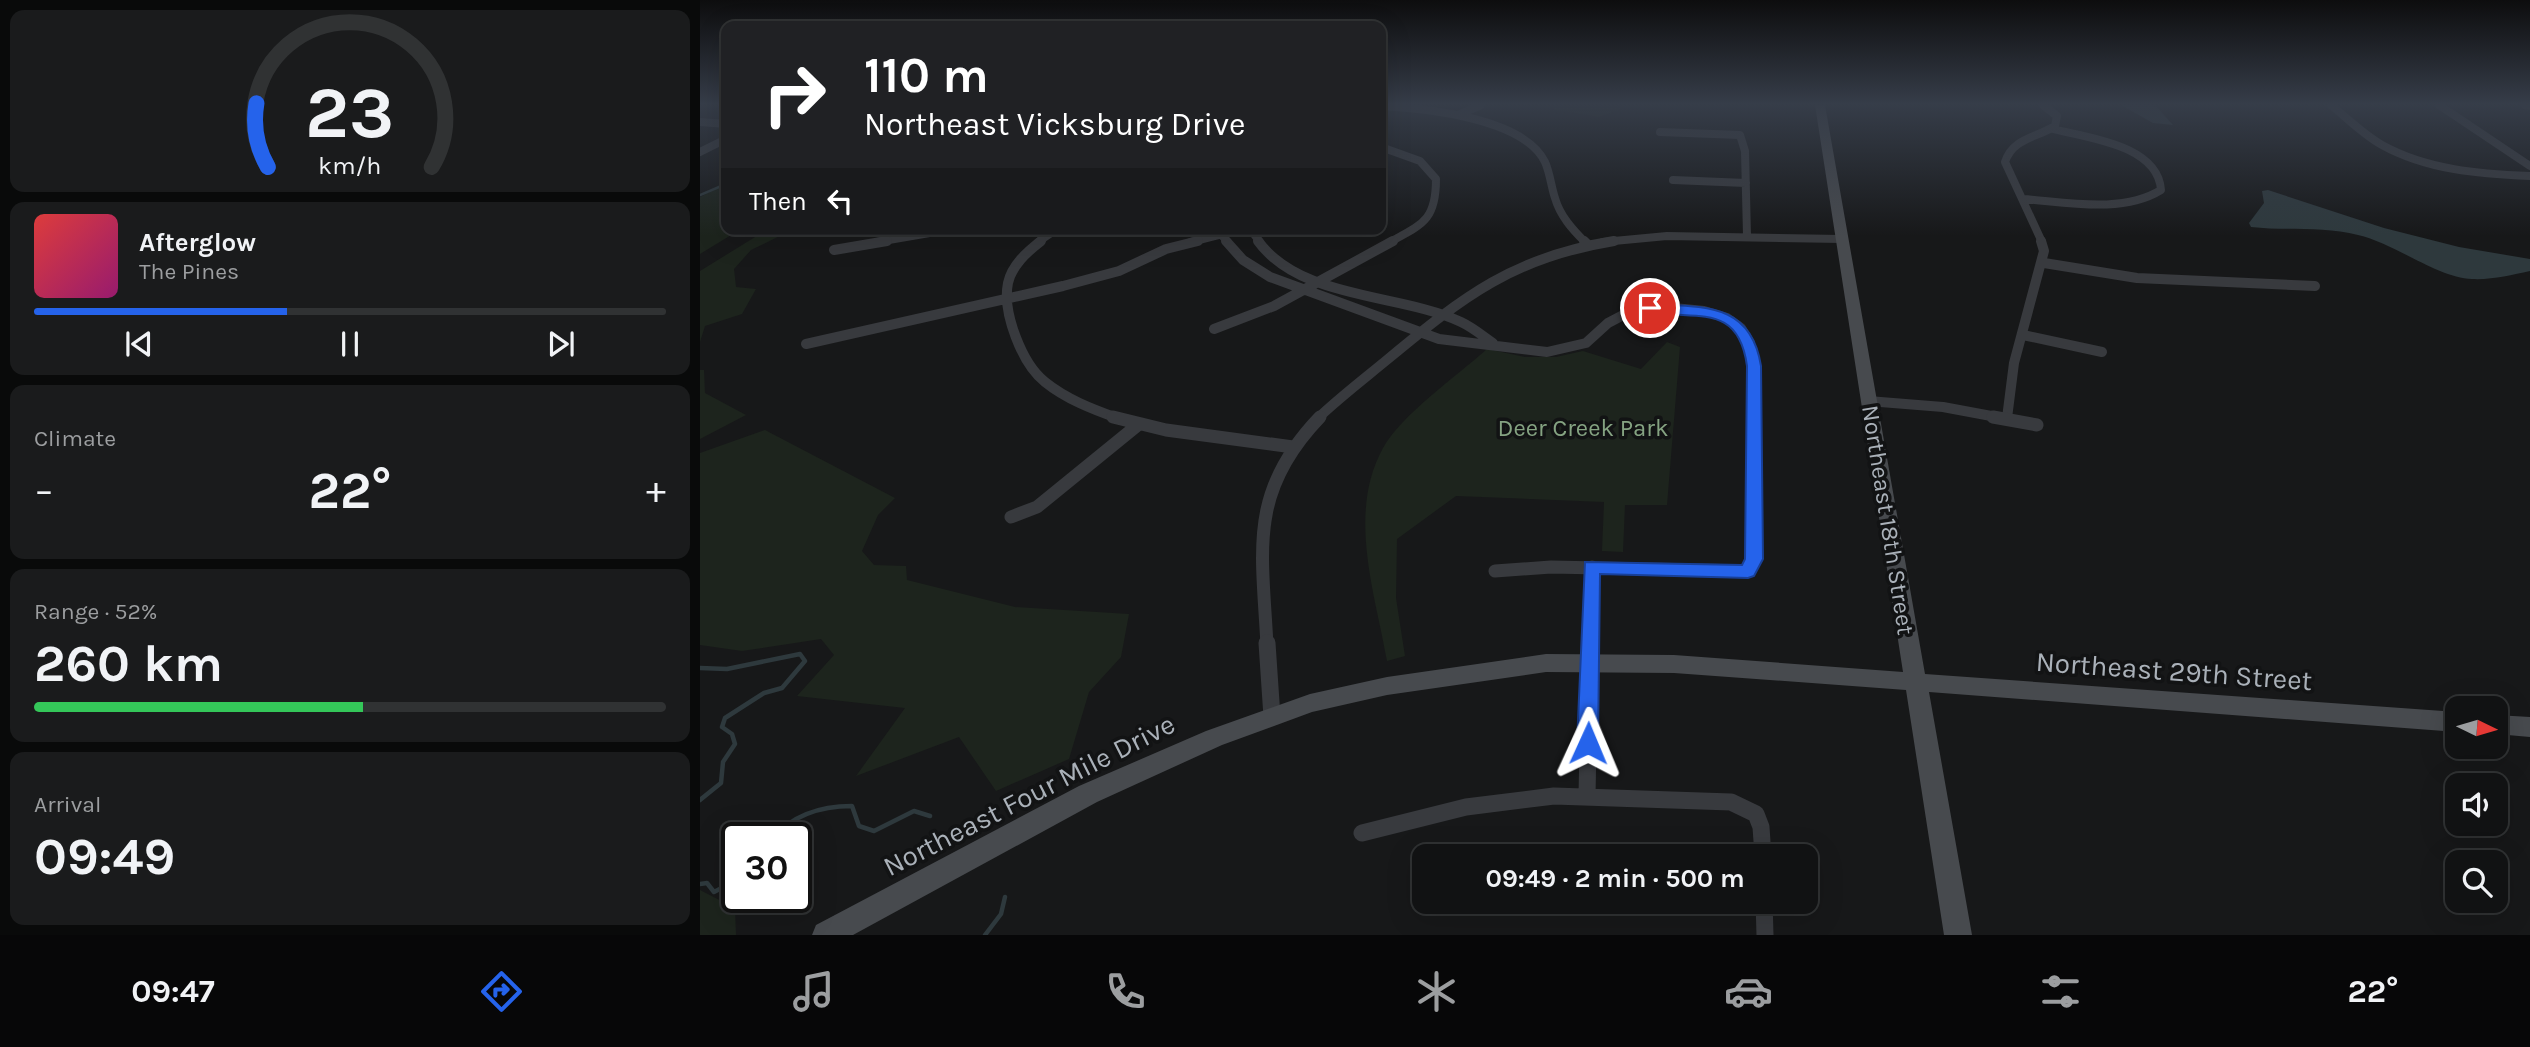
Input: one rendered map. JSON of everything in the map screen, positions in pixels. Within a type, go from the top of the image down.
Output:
[{"type":"street","points":[[1213,329],[1247,318],[1301,291],[1416,228],[1430,216],[1436,204],[1436,179],[1420,161],[1386,149]]},
{"type":"street","points":[[1531,149],[1540,154],[1555,201],[1570,226],[1587,244]]},
{"type":"street","points":[[1744,149],[1747,236]]},
{"type":"street","name":"Northeast 18th Street","points":[[1827,149],[1958,935]]},
{"type":"street","points":[[2007,418],[2014,363],[2044,262],[2043,241],[2007,167],[2010,149]]},
{"type":"street","points":[[2023,200],[2121,202],[2145,199],[2161,190],[2161,177],[2142,157],[2123,149]]},
{"type":"street","points":[[2392,149],[2409,156],[2466,171],[2530,176]]},
{"type":"street","points":[[2504,149],[2530,166]]},
{"type":"street","points":[[1673,180],[1746,183]]},
{"type":"street","points":[[1272,717],[1263,552],[1265,511],[1279,469],[1293,447],[1303,432],[1336,401],[1470,294],[1497,277],[1545,255],[1587,244],[1671,234],[1842,239]]},
{"type":"street","points":[[834,250],[910,235]]},
{"type":"street","points":[[1049,235],[1028,250],[1015,267],[1007,286],[1010,314],[1028,368],[1085,408],[1159,430],[1293,447]]},
{"type":"street","points":[[806,344],[1119,271],[1166,249],[1209,235]]},
{"type":"street","points":[[1221,235],[1243,260],[1301,291],[1420,333],[1547,352],[1586,343],[1608,323],[1629,312],[1650,308],[1704,311],[1727,318],[1741,328],[1751,343],[1754,366],[1754,559],[1748,571],[1592,567],[1495,571]]},
{"type":"street","points":[[1254,235],[1270,257],[1302,277],[1461,323],[1502,346]]},
{"type":"street","points":[[2044,262],[2125,277],[2315,286]]},
{"type":"street","points":[[2023,335],[2102,352]]},
{"type":"street","points":[[1868,401],[1943,407],[2037,425]]},
{"type":"street","points":[[1010,517],[1037,508],[1139,424]]},
{"type":"street","points":[[1587,796],[1592,567]]},
{"type":"street","name":"Northeast Four Mile Drive","points":[[826,935],[1088,794],[1151,764],[1310,703],[1387,686],[1545,663],[1674,664],[1887,680]]},
{"type":"street","name":"Northeast 29th Street","points":[[1887,680],[2445,721]]},
{"type":"street","points":[[2508,726],[2530,727]]},
{"type":"street","points":[[1362,833],[1453,809],[1528,798],[1587,796],[1750,805],[1757,813],[1761,844]]},
{"type":"street","points":[[1764,914],[1765,935]]},
{"type":"green space","points":[[721,186],[721,235],[731,235],[700,254],[700,197]]},
{"type":"green space","points":[[758,235],[782,235],[751,250],[734,269],[736,287],[756,289],[742,314],[705,326],[700,342],[700,271]]},
{"type":"green space","name":"Deer Creek Park","points":[[1667,342],[1680,347],[1667,505],[1625,505],[1623,552],[1602,551],[1604,502],[1456,496],[1397,539],[1396,598],[1405,656],[1387,661],[1371,581],[1365,526],[1372,473],[1383,448],[1402,423],[1487,349],[1525,357],[1556,357],[1583,351],[1641,369]]},
{"type":"green space","points":[[700,370],[704,370],[705,393],[746,415],[700,439]]},
{"type":"green space","points":[[765,430],[895,498],[878,515],[862,551],[874,565],[906,566],[907,580],[1015,607],[1129,614],[1121,657],[1089,692],[1069,759],[996,791],[959,737],[856,776],[905,708],[797,696],[834,655],[821,639],[742,651],[700,645],[700,453]]},
{"type":"green space","points":[[700,890],[721,901],[721,913],[735,913],[736,935],[700,935]]},
{"type":"shaded area","points":[[2268,190],[2384,228],[2459,247],[2530,259],[2530,271],[2487,279],[2459,277],[2358,235],[2251,227],[2249,223],[2264,203],[2262,191]]},
{"type":"waterway","points":[[700,195],[721,186]]},
{"type":"waterway","points":[[700,668],[727,669],[800,654],[805,661],[782,688],[764,693],[725,718],[722,727],[732,734],[735,744],[723,762],[721,783],[700,800]]},
{"type":"waterway","points":[[792,822],[819,810],[852,806],[859,826],[874,831],[914,811],[930,816]]},
{"type":"waterway","points":[[700,884],[707,883],[714,892],[721,888]]},
{"type":"waterway","points":[[985,935],[1001,914],[1005,897]]},
{"type":"route","points":[[1588,743],[1592,567],[1734,572],[1748,571],[1754,559],[1754,366],[1751,343],[1741,328],[1727,318],[1704,311],[1650,308]]}]
